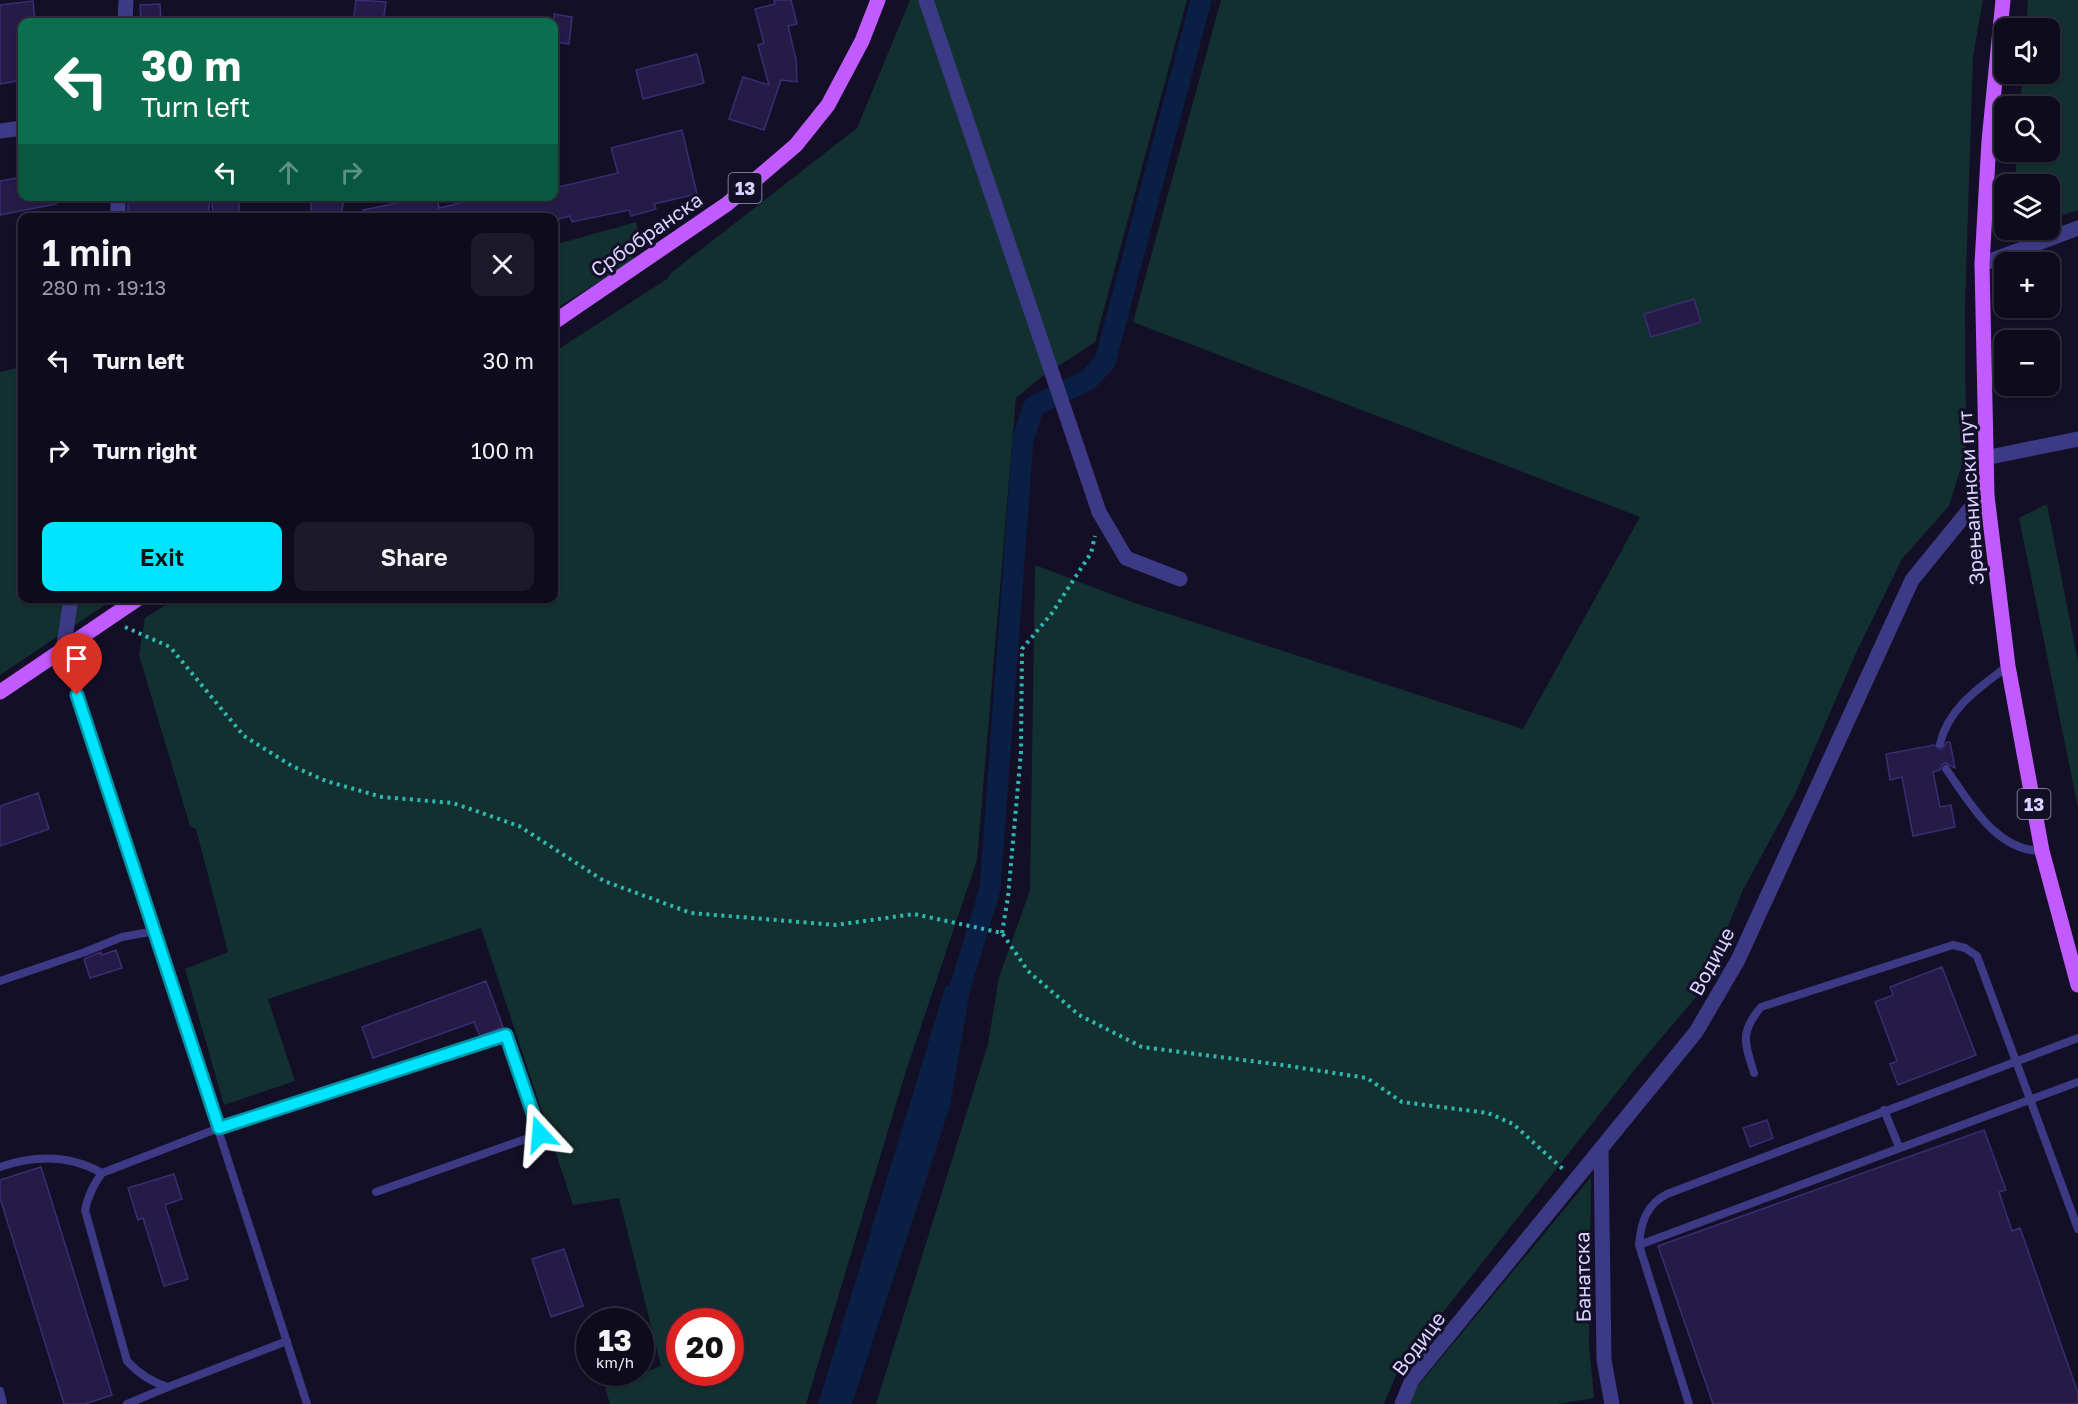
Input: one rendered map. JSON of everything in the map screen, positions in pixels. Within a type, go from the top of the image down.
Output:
[{"type":"main road","name":"Србобранска","points":[[558,319],[727,204],[796,145],[828,105],[862,41],[878,0]]},
{"type":"main road","name":"Зрењанински пут","points":[[2003,0],[1989,141],[1982,264],[1987,496],[2008,666],[2042,851],[2078,986]]},
{"type":"main road","points":[[0,692],[132,603]]},
{"type":"street","points":[[125,18],[126,0]]},
{"type":"street","points":[[926,0],[1099,512],[1126,558],[1180,579]]},
{"type":"street","points":[[0,131],[18,129]]},
{"type":"street","points":[[1982,264],[2078,228]]},
{"type":"street","points":[[1985,458],[2078,439]]},
{"type":"street","name":"Водице","points":[[1402,1404],[1412,1380],[1696,1032],[1738,960],[1912,580],[1969,510],[1987,496]]},
{"type":"street","points":[[63,651],[70,603]]},
{"type":"street","name":"Банатска","points":[[1602,1149],[1604,1360],[1612,1404]]},
{"type":"lane","points":[[63,651],[307,1404]]},
{"type":"lane","points":[[1940,744],[1944,726],[1956,711],[1981,686],[2008,666]]},
{"type":"lane","points":[[1946,769],[1978,816],[1991,829],[2023,848],[2042,851]]},
{"type":"lane","points":[[0,981],[95,949],[122,937],[155,931]]},
{"type":"lane","points":[[1754,1073],[1744,1039],[1752,1020],[1761,1007],[1953,945],[1965,948],[1977,956],[2078,1229]]},
{"type":"lane","points":[[168,1387],[148,1380],[127,1361],[85,1210],[90,1192],[102,1173],[219,1128],[506,1035],[540,1134],[376,1192]]},
{"type":"lane","points":[[1689,1404],[1639,1245],[1642,1222],[1651,1205],[1659,1198],[1884,1110],[2078,1038]]},
{"type":"lane","points":[[1639,1245],[2078,1082]]},
{"type":"lane","points":[[1884,1110],[1899,1147]]},
{"type":"lane","points":[[0,1167],[22,1161],[58,1158],[74,1161],[102,1173]]},
{"type":"lane","points":[[127,1404],[287,1341]]},
{"type":"lane","points":[[0,1391],[3,1404]]},
{"type":"path","points":[[1099,512],[1091,553],[1052,613],[1022,650],[1022,752],[1008,897],[1002,933],[1028,971],[1079,1015],[1142,1047],[1367,1078],[1402,1102],[1488,1113],[1513,1124],[1576,1181]]},
{"type":"path","points":[[108,619],[170,648],[244,736],[292,766],[326,781],[382,797],[453,803],[519,826],[604,882],[691,913],[836,926],[914,914],[1002,933]]},
{"type":"green space","points":[[910,0],[1187,0],[1095,342],[1040,378],[1016,398],[977,860],[905,1074],[806,1404],[610,1404],[605,1388],[654,1386],[654,1369],[661,1366],[654,1338],[654,1308],[646,1308],[619,1198],[573,1205],[481,928],[268,999],[295,1081],[224,1105],[185,969],[228,952],[196,829],[190,826],[139,655],[145,618],[169,603],[558,603],[558,349],[667,279],[672,272],[857,128]]},
{"type":"green space","points":[[1221,0],[1983,0],[1973,56],[1965,307],[1966,451],[1949,506],[1902,559],[1855,655],[1795,794],[1743,890],[1701,991],[1636,1068],[1399,1368],[1384,1404],[876,1404],[988,1044],[999,977],[1030,890],[1035,565],[1132,602],[1523,729],[1640,517],[1133,322]]},
{"type":"green space","points":[[2028,0],[2078,0],[2078,210],[2060,216],[2060,174],[2016,174],[2016,162],[2060,162],[2060,96],[2021,96],[2022,84],[2060,84],[2060,18],[2027,18]]},
{"type":"green space","points":[[636,222],[641,243],[632,261],[558,307],[558,244]]},
{"type":"green space","points":[[18,368],[18,603],[108,603],[0,675],[0,372]]},
{"type":"green space","points":[[2047,504],[2078,662],[2078,808],[2019,518]]},
{"type":"green space","points":[[1591,1177],[1589,1345],[1594,1398],[1558,1404],[1410,1404],[1418,1386]]},
{"type":"water","points":[[946,985],[970,991],[950,1106],[852,1404],[818,1404]]},
{"type":"building","points":[[356,0],[386,2],[384,18],[354,18]]},
{"type":"building","points":[[774,0],[791,0],[797,24],[788,26],[796,59],[797,82],[781,80],[764,130],[729,119],[743,77],[769,85],[758,45],[764,43],[755,9],[775,4]]},
{"type":"building","points":[[33,1],[35,18],[18,18],[18,81],[0,84],[0,5]]},
{"type":"building","points":[[160,4],[161,18],[141,18],[140,5]]},
{"type":"building","points":[[554,14],[572,17],[569,44],[558,43],[558,18],[554,18]]},
{"type":"building","points":[[697,54],[704,83],[643,99],[636,70]]},
{"type":"building","points":[[682,130],[697,194],[654,204],[656,209],[631,216],[629,210],[572,222],[570,216],[558,219],[558,213],[363,213],[363,210],[406,201],[438,201],[439,208],[469,201],[558,201],[558,187],[618,173],[611,148]]},
{"type":"building","points":[[16,178],[18,201],[56,201],[56,204],[0,215],[0,181]]},
{"type":"building","points":[[128,201],[209,201],[209,213],[128,213]]},
{"type":"building","points":[[212,201],[239,201],[239,213],[213,213]]},
{"type":"building","points":[[311,201],[343,201],[342,213],[311,213]]},
{"type":"building","points":[[1694,299],[1701,322],[1651,337],[1644,314]]},
{"type":"building","points":[[1947,742],[1950,742],[1955,768],[1945,763],[1940,770],[1933,772],[1940,807],[1951,805],[1955,827],[1913,836],[1902,777],[1890,780],[1886,754],[1934,745],[1941,750]]},
{"type":"building","points":[[38,793],[49,829],[0,846],[0,806]]},
{"type":"building","points":[[116,950],[122,968],[90,978],[84,959],[101,952],[102,955]]},
{"type":"building","points":[[1942,967],[1976,1055],[1898,1085],[1890,1064],[1897,1061],[1875,1002],[1893,995],[1890,987]]},
{"type":"building","points":[[486,981],[503,1027],[480,1036],[474,1022],[373,1058],[362,1027]]},
{"type":"building","points":[[1767,1120],[1773,1138],[1750,1147],[1743,1128]]},
{"type":"building","points":[[1984,1130],[2006,1190],[1999,1192],[2012,1231],[2020,1228],[2078,1393],[2078,1404],[1713,1404],[1658,1246]]},
{"type":"building","points":[[41,1167],[112,1395],[85,1404],[64,1404],[0,1198],[0,1180]]},
{"type":"building","points":[[174,1174],[182,1199],[165,1205],[188,1279],[164,1286],[143,1218],[138,1220],[128,1188]]},
{"type":"building","points":[[564,1249],[583,1306],[551,1317],[532,1259]]},
{"type":"waterway","points":[[952,1014],[990,889],[1023,439],[1034,406],[1088,380],[1105,362],[1201,0]]},
{"type":"route","points":[[77,695],[219,1128],[506,1035],[540,1134]]}]
